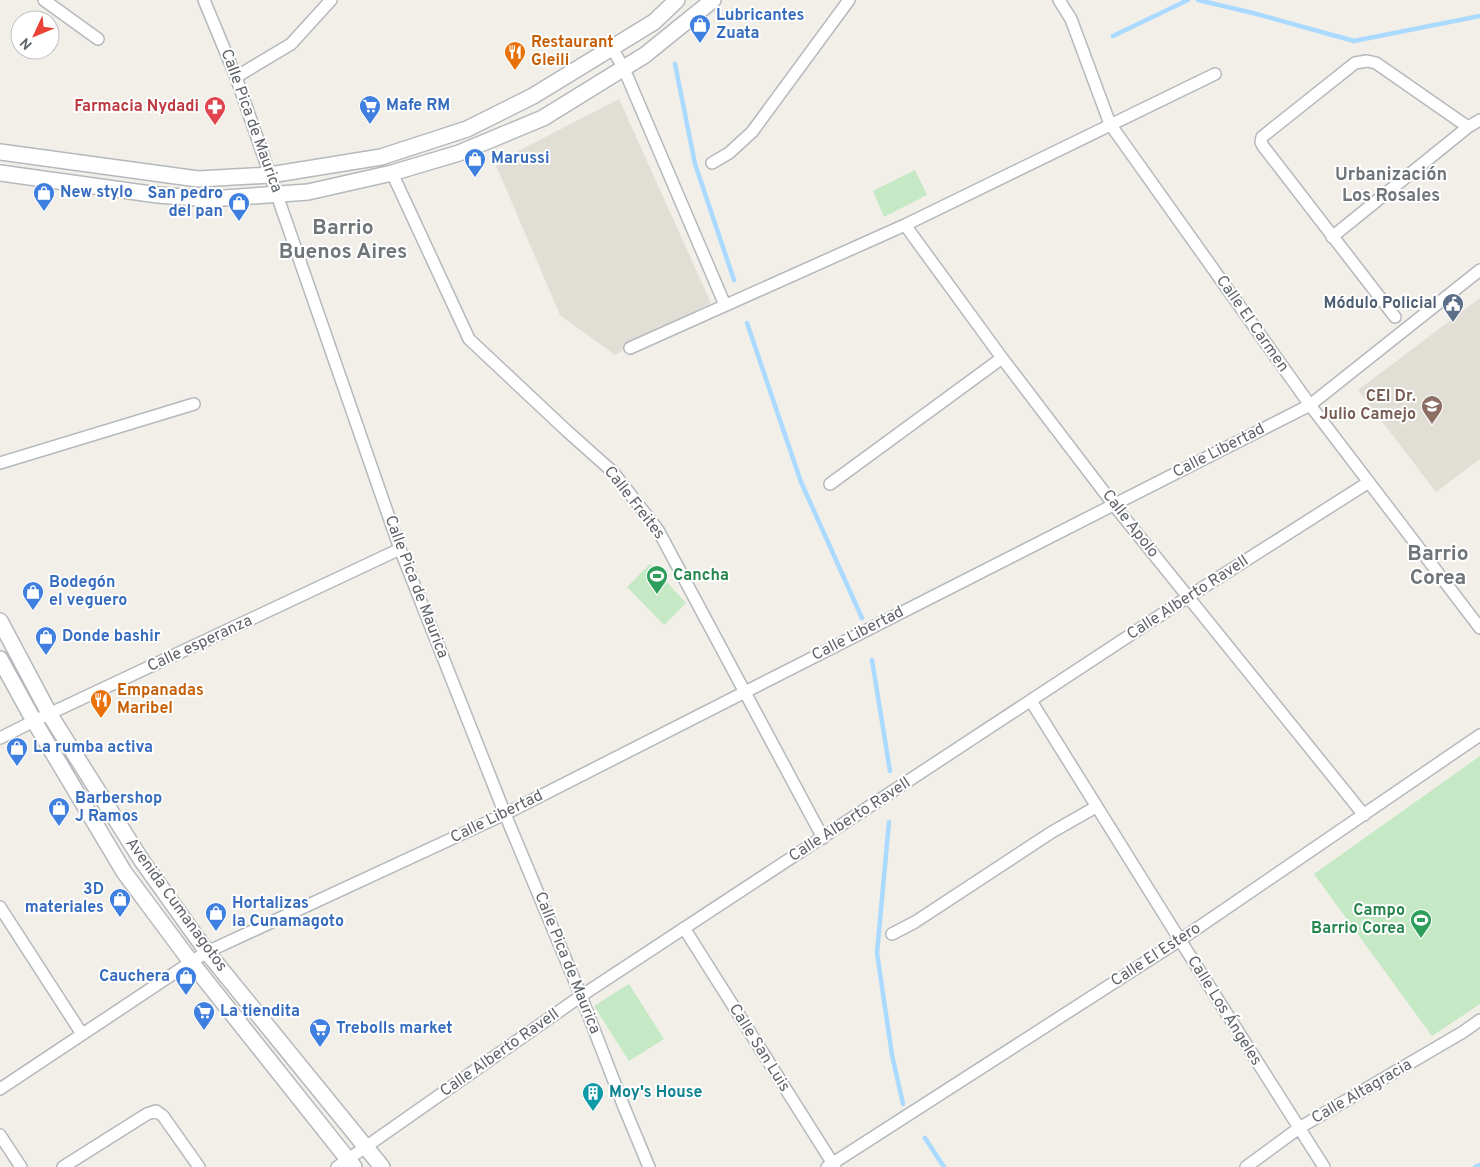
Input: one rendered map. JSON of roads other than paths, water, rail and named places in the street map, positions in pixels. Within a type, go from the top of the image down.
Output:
[{"type":"street","points":[[44,0],[98,38]]},
{"type":"street","name":"Calle Pica de Maurica","points":[[204,0],[236,77],[400,550],[649,1167]]},
{"type":"street","points":[[236,77],[291,44],[331,0]]},
{"type":"street","points":[[0,152],[198,179],[270,175],[381,157],[467,129],[533,96],[654,22],[678,0]]},
{"type":"street","points":[[0,173],[158,195],[210,199],[308,192],[392,173],[459,152],[543,118],[645,55],[713,0]]},
{"type":"street","points":[[712,163],[729,153],[752,132],[849,0]]},
{"type":"street","name":"Calle El Carmen","points":[[1059,0],[1071,19],[1110,124],[1310,405],[1480,628]]},
{"type":"street","points":[[612,48],[624,69],[726,304]]},
{"type":"street","points":[[1395,317],[1263,146],[1261,142],[1262,137],[1355,63],[1367,61],[1376,63],[1468,127]]},
{"type":"street","points":[[630,348],[906,225],[1215,74]]},
{"type":"street","points":[[1332,237],[1468,127],[1480,120]]},
{"type":"street","name":"Calle Freites","points":[[392,173],[469,339],[613,472],[658,530],[823,838]]},
{"type":"street","name":"Calle Apolo","points":[[906,225],[1002,358],[1114,504],[1364,815]]},
{"type":"street","name":"Calle Libertad","points":[[0,1089],[208,952],[505,814],[1310,405],[1480,270]]},
{"type":"street","points":[[830,484],[1002,358]]},
{"type":"street","points":[[0,463],[194,404]]},
{"type":"street","name":"Calle Alberto Ravell","points":[[346,1164],[366,1147],[581,996],[1188,597],[1369,482]]},
{"type":"street","name":"Calle esperanza","points":[[0,738],[400,550]]},
{"type":"street","name":"Avenida Cumanagotos","points":[[0,621],[50,715],[142,861],[208,952],[382,1167]]},
{"type":"street","name":"Avenida Cumanagotos","points":[[0,659],[34,721],[124,872],[346,1164]]},
{"type":"street","name":"Calle Los Ángeles","points":[[1031,701],[1324,1167]]},
{"type":"street","name":"Calle El Estero","points":[[832,1166],[1180,940],[1480,735]]},
{"type":"street","points":[[892,934],[915,922],[1052,832],[1096,807]]},
{"type":"street","points":[[0,907],[82,1034]]},
{"type":"street","name":"Calle San Luis","points":[[684,928],[832,1166]]},
{"type":"street","name":"Calle Altagracia","points":[[1246,1167],[1299,1128],[1463,1032],[1480,1020]]},
{"type":"street","points":[[63,1167],[147,1114],[156,1111],[164,1116],[198,1167]]},
{"type":"street","points":[[0,1135],[21,1167]]},
{"type":"waterway","points":[[1113,36],[1188,0]]},
{"type":"waterway","points":[[1198,0],[1354,41],[1480,16]]},
{"type":"waterway","points":[[675,64],[695,164],[734,280]]},
{"type":"waterway","points":[[747,323],[801,482],[862,618]]},
{"type":"waterway","points":[[872,660],[890,771]]},
{"type":"waterway","points":[[889,822],[877,953],[892,1055],[903,1104]]},
{"type":"waterway","points":[[925,1138],[944,1167]]},
{"type":"waterway","points":[[1475,1167],[1480,1165]]},
{"type":"place","name":"Lubricantes Zuata","points":[[700,44]]},
{"type":"place","name":"Restaurant Gleili","points":[[515,71]]},
{"type":"place","name":"Mafe RM","points":[[370,125]]},
{"type":"place","name":"Farmacia Nydadi","points":[[215,126]]},
{"type":"place","name":"Marussi","points":[[475,178]]},
{"type":"place","name":"New stylo","points":[[44,212]]},
{"type":"place","name":"San pedro del pan","points":[[239,222]]},
{"type":"place","name":"Módulo Policial","points":[[1453,323]]},
{"type":"place","name":"CEI Dr. Julio Camejo","points":[[1432,425]]},
{"type":"place","name":"Cancha","points":[[657,595]]},
{"type":"place","name":"Bodegón el veguero","points":[[33,611]]},
{"type":"place","name":"Donde bashir","points":[[46,656]]},
{"type":"place","name":"Empanadas Maribel","points":[[101,719]]},
{"type":"place","name":"La rumba activa","points":[[17,767]]},
{"type":"place","name":"Barbershop J Ramos","points":[[59,827]]},
{"type":"place","name":"3D materiales","points":[[120,918]]},
{"type":"place","name":"Hortalizas la Cunamagoto","points":[[216,932]]},
{"type":"place","name":"Campo Barrio Corea","points":[[1421,939]]},
{"type":"place","name":"Cauchera","points":[[186,996]]},
{"type":"place","name":"La tiendita","points":[[204,1031]]},
{"type":"place","name":"Trebolls market","points":[[320,1048]]},
{"type":"place","name":"Moy's House","points":[[593,1112]]},
{"type":"district","name":"Urbanización Los Rosales","points":[[1391,185]]},
{"type":"district","name":"Barrio Buenos Aires","points":[[343,240]]},
{"type":"district","name":"Barrio Corea","points":[[1438,566]]}]
